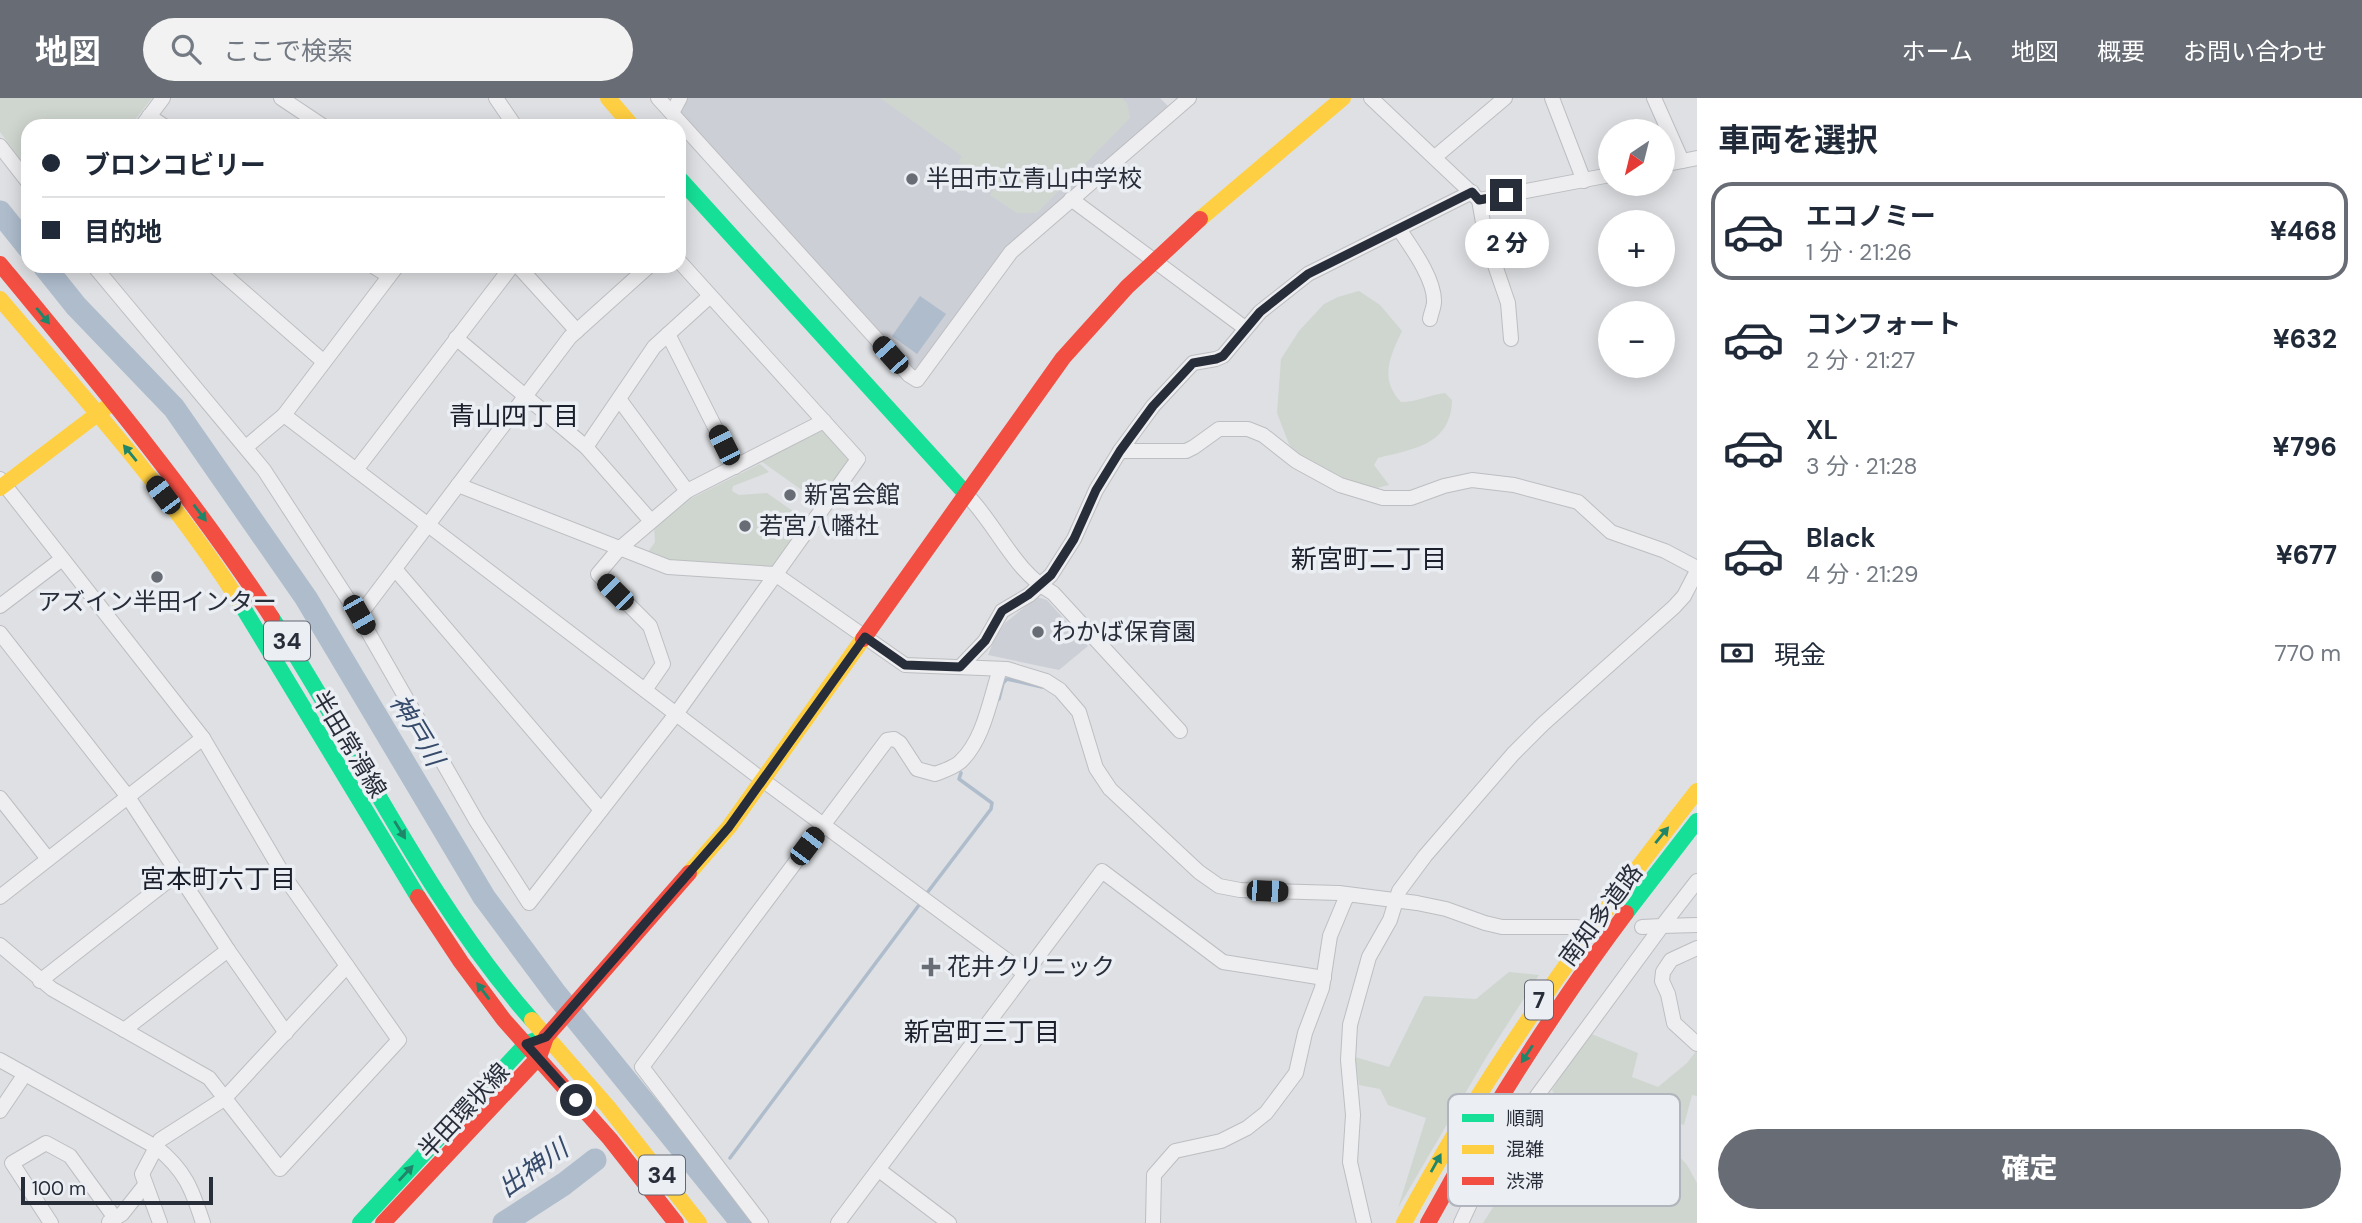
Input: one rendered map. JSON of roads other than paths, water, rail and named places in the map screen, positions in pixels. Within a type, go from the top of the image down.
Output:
[{"type":"main road","points":[[608,98],[626,119]]},
{"type":"main road","points":[[546,1037],[729,827],[1070,349],[1098,314],[1154,260],[1343,98]]},
{"type":"main road","points":[[686,186],[966,494]]},
{"type":"main road","name":"半田常滑線","points":[[0,264],[167,468],[251,584],[442,898],[517,1006],[625,1127],[699,1223]]},
{"type":"main road","name":"半田常滑線","points":[[0,299],[152,480],[235,596],[283,670],[427,912],[497,1010],[610,1139],[676,1223]]},
{"type":"main road","points":[[1,484],[113,402]]},
{"type":"main road","name":"南知多道路","points":[[1476,1094],[1581,941],[1697,791]]},
{"type":"main road","name":"南知多道路","points":[[1502,1094],[1581,973],[1697,821]]},
{"type":"main road","name":"半田環状線","points":[[360,1223],[526,1044],[546,1037]]},
{"type":"main road","name":"半田環状線","points":[[383,1223],[539,1057],[546,1037]]},
{"type":"main road","name":"南知多道路","points":[[1404,1223],[1448,1141]]},
{"type":"main road","name":"南知多道路","points":[[1429,1223],[1448,1188]]},
{"type":"street","points":[[147,119],[163,98]]},
{"type":"street","points":[[281,98],[312,119]]},
{"type":"street","points":[[496,98],[510,119]]},
{"type":"street","points":[[658,98],[677,119]]},
{"type":"street","points":[[672,113],[680,98]]},
{"type":"street","points":[[1371,98],[1476,196],[1486,239],[1508,303],[1511,339]]},
{"type":"street","points":[[1435,156],[1505,98]]},
{"type":"street","points":[[1552,98],[1584,181]]},
{"type":"street","points":[[1654,98],[1682,161]]},
{"type":"street","points":[[686,128],[909,375],[917,380],[1011,252],[1181,100]]},
{"type":"street","points":[[0,146],[21,174]]},
{"type":"street","points":[[1675,162],[1697,158]]},
{"type":"street","points":[[960,667],[985,641],[1002,611],[1051,575],[1074,539],[1096,490],[1153,406],[1193,363],[1223,356],[1260,312],[1308,274],[1399,229],[1476,196],[1598,178]]},
{"type":"street","points":[[1071,199],[1245,328]]},
{"type":"street","points":[[1399,229],[1420,260],[1433,291],[1434,302],[1430,318]]},
{"type":"street","points":[[100,273],[264,470],[359,615],[477,822],[529,903],[676,714],[858,459],[686,269]]},
{"type":"street","points":[[222,273],[324,362]]},
{"type":"street","points":[[246,447],[284,415],[391,273]]},
{"type":"street","points":[[356,470],[507,273]]},
{"type":"street","points":[[524,273],[576,331]]},
{"type":"street","points":[[359,615],[576,331],[637,273]]},
{"type":"street","points":[[586,447],[654,347],[710,296]]},
{"type":"street","points":[[668,334],[735,467]]},
{"type":"street","points":[[456,338],[586,447],[651,521]]},
{"type":"street","points":[[619,399],[687,491]]},
{"type":"street","points":[[284,415],[764,781],[1024,973]]},
{"type":"street","points":[[645,690],[663,664],[650,626],[598,575],[619,549],[687,491],[824,421]]},
{"type":"street","points":[[1120,451],[1186,451],[1219,429],[1248,429],[1263,435],[1296,461],[1340,485],[1383,498],[1411,498],[1444,486],[1472,480],[1514,485],[1578,502],[1611,532],[1665,551],[1697,569],[1684,596],[1674,607],[1513,754],[1425,856],[1399,891],[1390,919],[1373,946],[1364,969],[1350,1025],[1348,1060],[1353,1115],[1350,1162],[1364,1223]]},
{"type":"street","points":[[0,945],[40,981],[209,1078],[280,1169],[400,1040],[286,879],[203,738],[1,484]]},
{"type":"street","points":[[458,485],[668,567],[775,574],[905,665],[1000,669],[1046,681],[1079,712],[1096,768],[1103,780],[1209,880],[1230,889],[1349,895],[1396,901],[1447,909],[1502,927],[1577,927]]},
{"type":"street","points":[[966,494],[1031,578],[1053,593],[1180,731]]},
{"type":"street","points":[[0,606],[62,559]]},
{"type":"street","points":[[395,569],[601,810]]},
{"type":"street","points":[[0,633],[128,797],[228,950],[286,1032]]},
{"type":"street","points":[[761,1223],[642,1066],[887,740],[894,739],[900,743],[917,769],[935,774],[961,762],[980,729],[1000,669]]},
{"type":"street","points":[[0,897],[203,738]]},
{"type":"street","points":[[0,798],[48,859]]},
{"type":"street","points":[[838,1223],[1102,870],[1223,962],[1324,978]]},
{"type":"street","points":[[40,981],[178,873]]},
{"type":"street","points":[[1538,1094],[1697,881]]},
{"type":"street","points":[[1153,1223],[1154,1175],[1175,1151],[1221,1141],[1247,1128],[1266,1113],[1296,1073],[1305,1033],[1324,978],[1330,936],[1349,895]]},
{"type":"street","points":[[1642,927],[1697,925]]},
{"type":"street","points":[[1697,948],[1671,960],[1663,972],[1662,981],[1668,993],[1674,1023],[1697,1044]]},
{"type":"street","points":[[124,1030],[228,950]]},
{"type":"street","points":[[160,1223],[142,1174],[160,1140],[224,1098],[347,967]]},
{"type":"street","points":[[0,1060],[156,1147],[172,1160],[187,1178],[203,1223]]},
{"type":"street","points":[[0,1111],[24,1074]]},
{"type":"street","points":[[51,1223],[12,1163],[46,1143],[70,1156],[112,1221],[122,1214],[145,1185]]},
{"type":"street","points":[[879,1170],[949,1223]]},
{"type":"street","points":[[1461,1223],[1469,1206]]},
{"type":"water","points":[[920,296],[946,314],[917,354],[892,336]]},
{"type":"waterway","name":"神戸川","points":[[0,212],[21,238]]},
{"type":"waterway","name":"神戸川","points":[[50,273],[76,306],[174,408],[306,598],[484,897],[556,994],[742,1223]]},
{"type":"waterway","points":[[999,699],[1003,683],[1007,679],[1042,687]]},
{"type":"waterway","points":[[927,893],[991,809],[992,803],[959,779],[961,773]]},
{"type":"waterway","points":[[730,1158],[919,905]]},
{"type":"waterway","name":"出神川","points":[[504,1223],[595,1160]]},
{"type":"place","name":"半田市立青山中学校","points":[[912,179]]},
{"type":"place","name":"新宮会館","points":[[790,495]]},
{"type":"place","name":"若宮八幡社","points":[[745,526]]},
{"type":"place","name":"アズイン半田インター","points":[[157,577]]},
{"type":"place","name":"わかば保育園","points":[[1038,632]]},
{"type":"place","name":"花井クリニック","points":[[931,967]]},
{"type":"district","name":"青山四丁目","points":[[514,416]]},
{"type":"district","name":"新宮町二丁目","points":[[1369,559]]},
{"type":"district","name":"宮本町六丁目","points":[[218,879]]},
{"type":"district","name":"新宮町三丁目","points":[[982,1032]]}]
